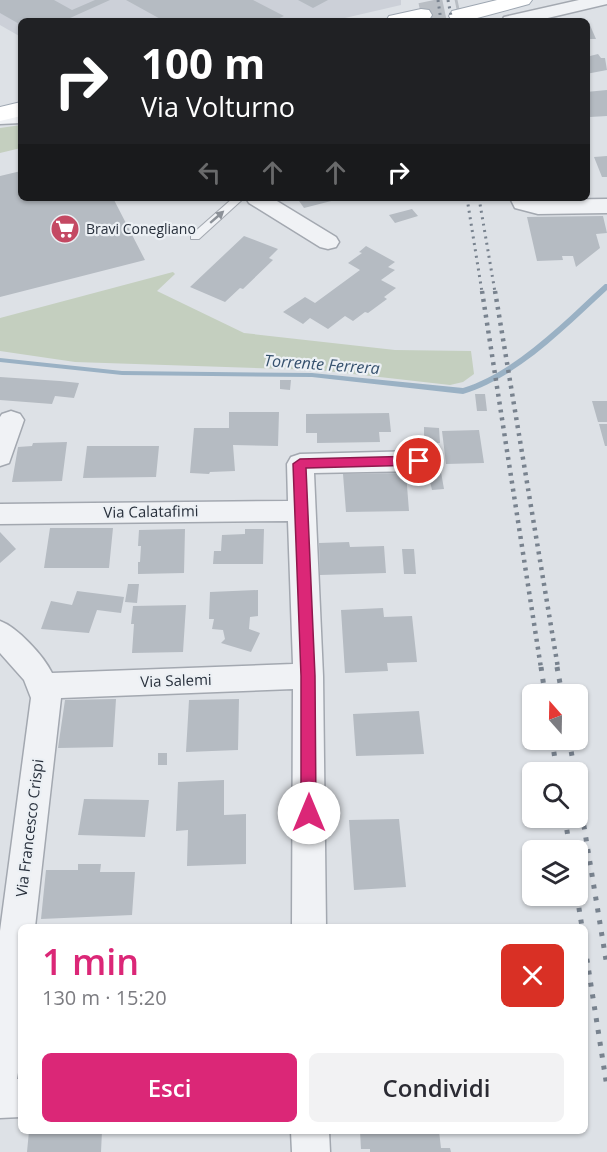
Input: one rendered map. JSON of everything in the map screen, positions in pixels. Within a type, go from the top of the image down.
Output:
[{"type":"main road","points":[[490,0],[460,11],[522,0]]},
{"type":"main road","points":[[409,18],[421,15]]},
{"type":"main road","points":[[0,116],[18,110]]},
{"type":"street","points":[[524,18],[601,0],[607,18]]},
{"type":"street","points":[[0,116],[18,117]]},
{"type":"street","points":[[262,201],[328,242]]},
{"type":"street","points":[[523,201],[538,207],[607,206]]},
{"type":"street","points":[[0,456],[11,420]]},
{"type":"street","points":[[309,924],[308,676],[300,464],[419,461]]},
{"type":"street","name":"Via Calatafimi","points":[[0,514],[302,511]]},
{"type":"street","points":[[0,633],[37,673],[43,686]]},
{"type":"street","name":"Via Salemi","points":[[43,686],[308,676]]},
{"type":"street","name":"Via Francesco Crispi","points":[[18,924],[46,698],[43,686]]},
{"type":"street","name":"Via Francesco Crispi","points":[[0,1074],[18,927]]},
{"type":"street","points":[[0,1099],[18,1098]]},
{"type":"street","points":[[310,1134],[311,1152]]},
{"type":"lane","points":[[195,237],[236,201]]},
{"type":"shaded area","points":[[0,0],[401,0],[401,5],[345,18],[18,18],[18,35],[0,25]]},
{"type":"green space","points":[[18,125],[18,149],[0,153],[0,128]]},
{"type":"green space","points":[[173,272],[175,274],[157,291],[244,333],[395,350],[471,351],[474,374],[463,382],[450,385],[318,370],[75,362],[0,351],[0,318]]},
{"type":"building","points":[[0,0],[54,0],[72,10],[95,0],[110,0],[70,18],[18,18],[18,23],[0,13]]},
{"type":"building","points":[[126,0],[253,0],[284,16],[280,18],[159,18]]},
{"type":"building","points":[[298,0],[328,0],[313,8]]},
{"type":"building","points":[[590,25],[596,39],[590,39]]},
{"type":"building","points":[[598,54],[601,58],[605,58],[607,70],[590,73],[590,56]]},
{"type":"building","points":[[607,90],[607,116],[590,117],[590,92]]},
{"type":"building","points":[[607,156],[607,177],[602,177],[594,157]]},
{"type":"building","name":"Bravi Conegliano","points":[[18,172],[18,201],[115,201],[145,260],[0,297],[0,176]]},
{"type":"building","points":[[299,201],[331,201],[304,208]]},
{"type":"building","points":[[412,209],[418,216],[395,223],[389,215]]},
{"type":"building","points":[[603,216],[607,233],[596,234],[600,248],[576,267],[573,256],[562,256],[563,260],[537,261],[527,217]]},
{"type":"building","points":[[244,236],[278,249],[269,258],[273,260],[243,289],[240,288],[225,302],[190,287]]},
{"type":"building","points":[[366,246],[395,262],[388,267],[395,270],[381,280],[396,288],[384,297],[387,299],[353,321],[345,316],[328,329],[310,318],[303,324],[283,312],[305,297],[315,303],[360,270],[348,263],[362,253],[359,252]]},
{"type":"building","points":[[0,377],[79,383],[74,398],[55,396],[52,404],[0,400]]},
{"type":"building","points":[[280,380],[291,380],[290,390],[280,389]]},
{"type":"building","points":[[475,394],[485,394],[487,411],[477,411]]},
{"type":"building","points":[[592,401],[607,401],[607,422],[598,422]]},
{"type":"building","points":[[229,412],[279,412],[278,446],[233,445],[235,471],[210,472],[209,474],[190,473],[194,428],[229,428]]},
{"type":"building","points":[[389,413],[391,432],[379,432],[380,442],[317,443],[317,433],[306,433],[306,414]]},
{"type":"building","points":[[599,424],[607,424],[607,446],[605,446]]},
{"type":"building","points":[[424,427],[439,428],[440,443],[424,443]]},
{"type":"building","points":[[479,430],[484,463],[446,464],[442,431]]},
{"type":"building","points":[[67,442],[62,481],[12,482],[18,447],[32,446],[33,443]]},
{"type":"building","points":[[87,446],[159,446],[156,477],[83,478]]},
{"type":"building","points":[[441,472],[444,489],[432,490],[428,473]]},
{"type":"building","points":[[406,473],[409,511],[346,512],[343,474]]},
{"type":"building","points":[[50,528],[113,528],[109,568],[44,568]]},
{"type":"building","points":[[185,529],[184,573],[138,574],[141,546],[138,546],[139,530]]},
{"type":"building","points":[[245,529],[264,529],[263,564],[213,564],[214,551],[221,551],[222,535],[245,534]]},
{"type":"building","points":[[0,532],[16,549],[0,563]]},
{"type":"building","points":[[349,542],[350,547],[384,546],[386,573],[320,575],[319,543]]},
{"type":"building","points":[[402,549],[414,549],[416,574],[404,574]]},
{"type":"building","points":[[128,584],[139,584],[137,603],[125,602]]},
{"type":"building","points":[[258,590],[258,616],[250,617],[249,629],[260,633],[251,652],[221,643],[225,639],[223,630],[212,629],[214,619],[209,619],[210,592]]},
{"type":"building","points":[[77,591],[124,597],[121,613],[97,610],[89,633],[41,629],[51,601],[72,605]]},
{"type":"building","points":[[186,605],[183,652],[132,653],[133,606]]},
{"type":"building","points":[[383,608],[384,617],[412,616],[417,662],[387,663],[388,671],[345,673],[341,610]]},
{"type":"building","points":[[116,699],[113,747],[58,748],[65,700]]},
{"type":"building","points":[[239,699],[238,750],[186,752],[189,700]]},
{"type":"building","points":[[419,711],[424,754],[356,756],[353,714]]},
{"type":"building","points":[[158,753],[167,753],[167,765],[158,765]]},
{"type":"building","points":[[224,780],[224,815],[246,814],[246,864],[187,866],[188,830],[176,831],[178,782]]},
{"type":"building","points":[[84,799],[149,800],[145,837],[78,835]]},
{"type":"building","points":[[399,819],[406,887],[354,890],[349,820]]},
{"type":"building","points":[[78,864],[101,864],[100,872],[135,872],[132,915],[41,919],[46,870],[78,870]]},
{"type":"building","points":[[29,1134],[102,1134],[101,1152],[27,1152]]},
{"type":"building","points":[[360,1134],[439,1134],[441,1148],[450,1148],[451,1152],[370,1152],[370,1149],[361,1149]]},
{"type":"waterway","name":"Torrente Ferrera","points":[[0,360],[122,373],[312,375],[463,391],[480,386],[518,362],[607,286]]},
{"type":"tunnel","points":[[421,15],[459,7]]},
{"type":"railway","points":[[438,0],[441,18]]},
{"type":"railway","points":[[448,0],[451,18]]},
{"type":"railway","points":[[467,201],[482,292]]},
{"type":"railway","points":[[480,201],[495,292]]},
{"type":"railway","points":[[482,291],[541,668]]},
{"type":"railway","points":[[495,291],[558,668]]},
{"type":"railway","points":[[541,667],[544,684]]},
{"type":"railway","points":[[557,667],[560,684]]},
{"type":"railway","points":[[554,750],[555,762]]},
{"type":"railway","points":[[571,750],[573,762]]},
{"type":"railway","points":[[567,828],[568,840]]},
{"type":"railway","points":[[584,828],[607,966]]},
{"type":"railway","points":[[579,906],[582,924]]},
{"type":"railway","points":[[588,966],[607,1087]]},
{"type":"place","name":"Bravi Conegliano","points":[[65,229]]},
{"type":"route","points":[[309,813],[308,676],[300,464],[419,461]]}]
